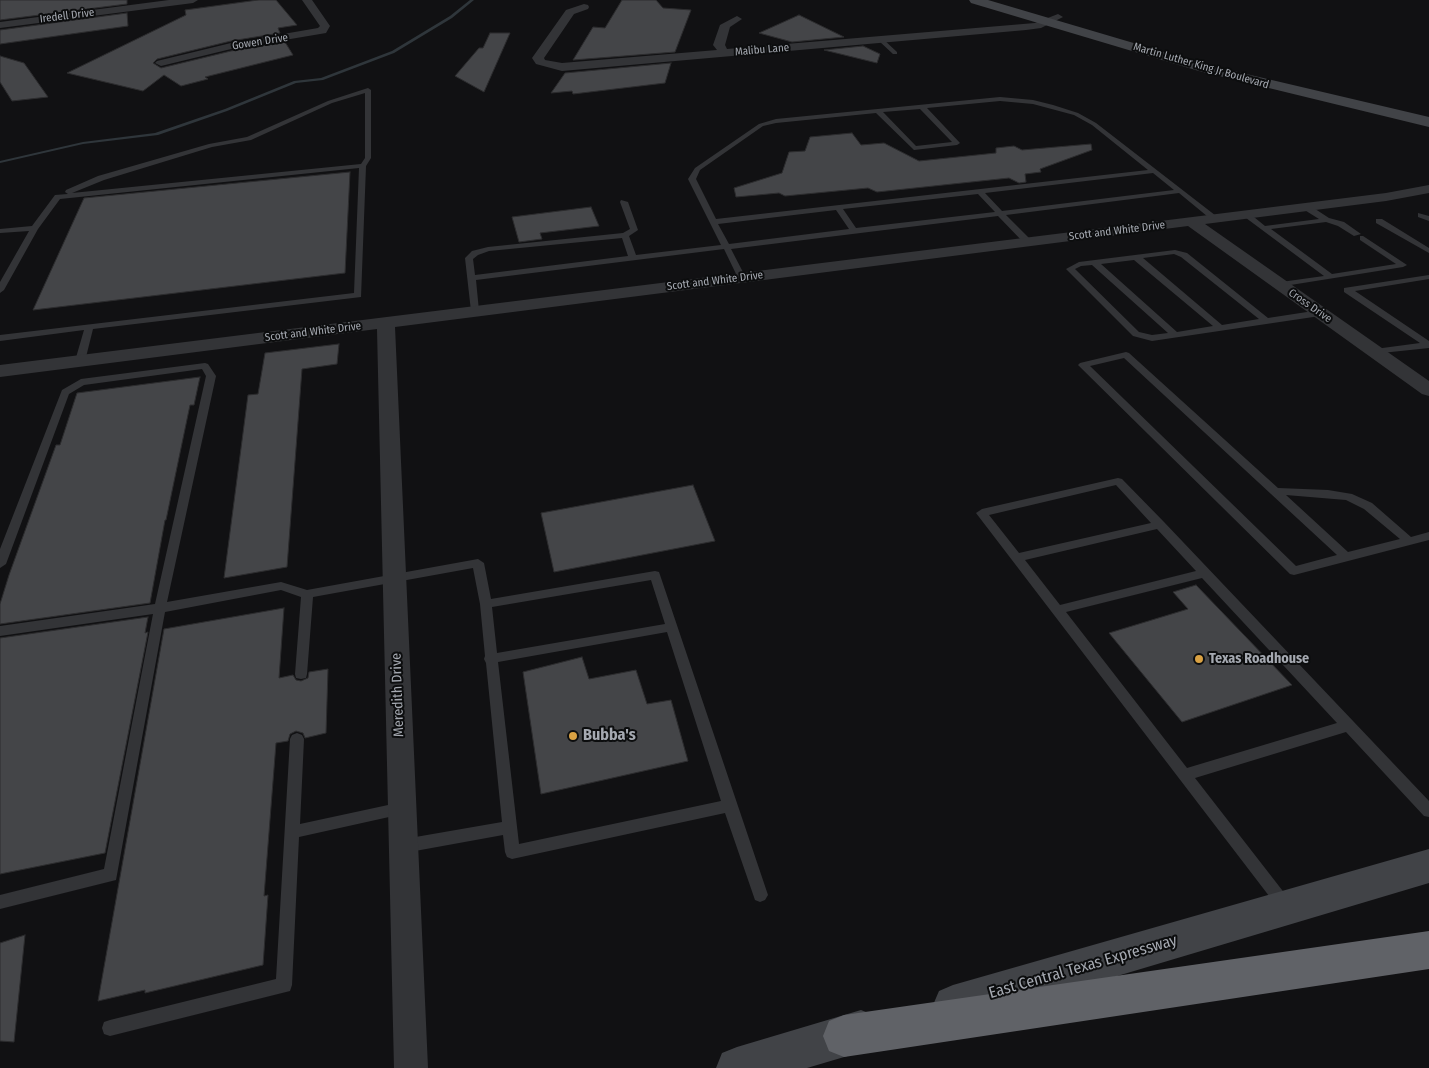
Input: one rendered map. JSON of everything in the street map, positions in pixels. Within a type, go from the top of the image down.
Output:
[{"type":"highway","points":[[844,1036],[1429,950]]},
{"type":"main road","name":"Martin Luther King Jr Boulevard","points":[[975,0],[1292,82],[1429,113]]},
{"type":"main road","name":"Martin Luther King Jr Boulevard","points":[[1000,0],[1052,20],[1213,70],[1429,122]]},
{"type":"main road","name":"East Central Texas Expressway","points":[[737,1068],[1429,866]]},
{"type":"street","name":"Iredell Drive","points":[[0,25],[193,0]]},
{"type":"street","name":"Gowen Drive","points":[[161,64],[231,46],[322,31],[325,26],[307,0]]},
{"type":"street","name":"Malibu Lane","points":[[584,7],[570,12],[538,58],[540,62],[562,67],[1026,27],[1052,20]]},
{"type":"street","points":[[724,53],[719,46],[725,25],[737,19]]},
{"type":"street","name":"Scott and White Drive","points":[[0,371],[1216,219],[1386,197],[1429,189]]},
{"type":"street","name":"Cross Drive","points":[[1192,222],[1429,390]]},
{"type":"street","name":"Meredith Drive","points":[[386,322],[402,846],[411,1068]]},
{"type":"lane","points":[[881,40],[895,53]]},
{"type":"lane","points":[[0,290],[34,228],[58,197],[101,178],[211,145],[249,139],[330,102],[368,90],[368,158],[363,166],[358,295],[0,338]]},
{"type":"lane","points":[[742,278],[692,178],[697,168],[768,122],[1000,100],[1033,102],[1076,114],[1094,124],[1216,219]]},
{"type":"lane","points":[[878,111],[914,148],[957,143],[922,107]]},
{"type":"lane","points":[[58,197],[363,166]]},
{"type":"lane","points":[[714,222],[1155,171]]},
{"type":"lane","points":[[471,278],[1181,191]]},
{"type":"lane","points":[[980,192],[1028,242]]},
{"type":"lane","points":[[475,311],[469,258],[476,253],[488,249],[625,235],[634,230],[624,202]]},
{"type":"lane","points":[[1281,285],[1402,265],[1341,224],[1326,220],[1306,207]]},
{"type":"lane","points":[[838,208],[854,231]]},
{"type":"lane","points":[[1275,211],[1292,224]]},
{"type":"lane","points":[[1246,215],[1331,277]]},
{"type":"lane","points":[[1421,215],[1429,220]]},
{"type":"lane","points":[[1264,228],[1326,220]]},
{"type":"lane","points":[[1379,221],[1429,251]]},
{"type":"lane","points":[[0,231],[34,228]]},
{"type":"lane","points":[[625,235],[634,258]]},
{"type":"lane","points":[[1266,321],[1184,255],[1169,251],[1079,264],[1070,269],[1136,334],[1152,338],[1320,313]]},
{"type":"lane","points":[[1135,256],[1220,328]]},
{"type":"lane","points":[[1094,262],[1176,335]]},
{"type":"lane","points":[[1428,345],[1346,290],[1429,276]]},
{"type":"lane","points":[[80,361],[89,327]]},
{"type":"lane","points":[[1376,352],[1428,345]]},
{"type":"lane","points":[[1346,557],[1126,355],[1083,365],[1294,571],[1429,536]]},
{"type":"lane","points":[[0,564],[65,392],[81,382],[205,366],[211,376],[160,608],[111,875],[0,902]]},
{"type":"lane","points":[[1286,907],[982,513],[1118,481],[1429,811]]},
{"type":"lane","points":[[1274,491],[1348,497],[1368,506],[1409,541]]},
{"type":"lane","points":[[1016,558],[1160,525]]},
{"type":"lane","points":[[0,632],[160,608],[282,586],[307,594],[478,563],[486,604],[490,659],[512,852],[730,806]]},
{"type":"lane","points":[[1056,610],[1205,573]]},
{"type":"lane","points":[[486,604],[655,575],[760,895]]},
{"type":"lane","points":[[301,674],[307,594]]},
{"type":"lane","points":[[490,659],[672,627]]},
{"type":"lane","points":[[1184,775],[1349,725]]},
{"type":"lane","points":[[110,1028],[284,985],[297,739]]},
{"type":"lane","points":[[292,832],[402,808]]},
{"type":"lane","points":[[402,846],[508,827]]},
{"type":"building","points":[[0,0],[127,0],[127,4],[0,20]]},
{"type":"building","points":[[258,0],[276,0],[297,25],[278,28],[280,33],[231,41],[157,59],[153,63],[161,68],[231,51],[285,42],[293,55],[205,77],[208,79],[181,86],[164,75],[143,91],[67,73],[186,15],[185,10]]},
{"type":"building","points":[[622,0],[656,0],[663,8],[691,10],[675,52],[573,60],[593,27],[605,28]]},
{"type":"building","points":[[127,13],[128,26],[0,44],[0,30]]},
{"type":"building","points":[[799,15],[844,37],[792,42],[759,33]]},
{"type":"building","points":[[490,33],[510,33],[484,92],[455,76],[479,48],[483,48]]},
{"type":"building","points":[[863,46],[880,54],[877,63],[824,50]]},
{"type":"building","points":[[0,56],[24,63],[48,97],[12,101],[0,82]]},
{"type":"building","points":[[671,63],[665,83],[573,94],[572,91],[551,93],[565,73]]},
{"type":"building","points":[[852,133],[861,145],[884,143],[919,161],[996,153],[996,148],[1014,146],[1022,150],[1091,144],[1092,150],[1040,169],[1041,172],[1025,174],[1026,182],[1019,183],[1009,178],[877,192],[868,188],[785,196],[779,193],[736,197],[734,188],[782,173],[789,152],[805,151],[810,137]]},
{"type":"building","points":[[350,172],[345,273],[33,310],[84,198]]},
{"type":"building","points":[[591,207],[599,226],[540,233],[542,239],[519,242],[512,217]]},
{"type":"building","points":[[339,344],[337,364],[302,369],[287,567],[224,578],[248,395],[258,394],[265,353]]},
{"type":"building","points":[[200,377],[194,405],[190,405],[165,520],[150,603],[0,624],[0,604],[9,575],[56,445],[60,445],[77,393]]},
{"type":"building","points":[[693,485],[715,541],[554,572],[541,513]]},
{"type":"building","name":"Texas Roadhouse","points":[[1196,585],[1292,685],[1182,722],[1109,633],[1188,609],[1173,592]]},
{"type":"building","points":[[284,608],[279,678],[293,675],[296,680],[301,681],[308,678],[309,672],[328,669],[326,733],[305,738],[303,733],[296,731],[290,734],[288,741],[276,743],[264,896],[268,895],[263,965],[145,993],[145,990],[98,1001],[164,629]]},
{"type":"building","points":[[148,617],[145,633],[148,632],[105,853],[0,874],[0,638]]},
{"type":"building","points":[[582,657],[589,679],[636,670],[647,704],[671,700],[688,761],[541,794],[523,672]]},
{"type":"building","points":[[25,935],[14,1042],[0,1041],[0,943]]},
{"type":"waterway","points":[[0,162],[83,143],[156,134],[226,110],[295,82],[322,79],[393,52],[451,17],[472,0]]},
{"type":"place","name":"Texas Roadhouse","points":[[1199,659]]},
{"type":"place","name":"Bubba's","points":[[573,736]]}]
